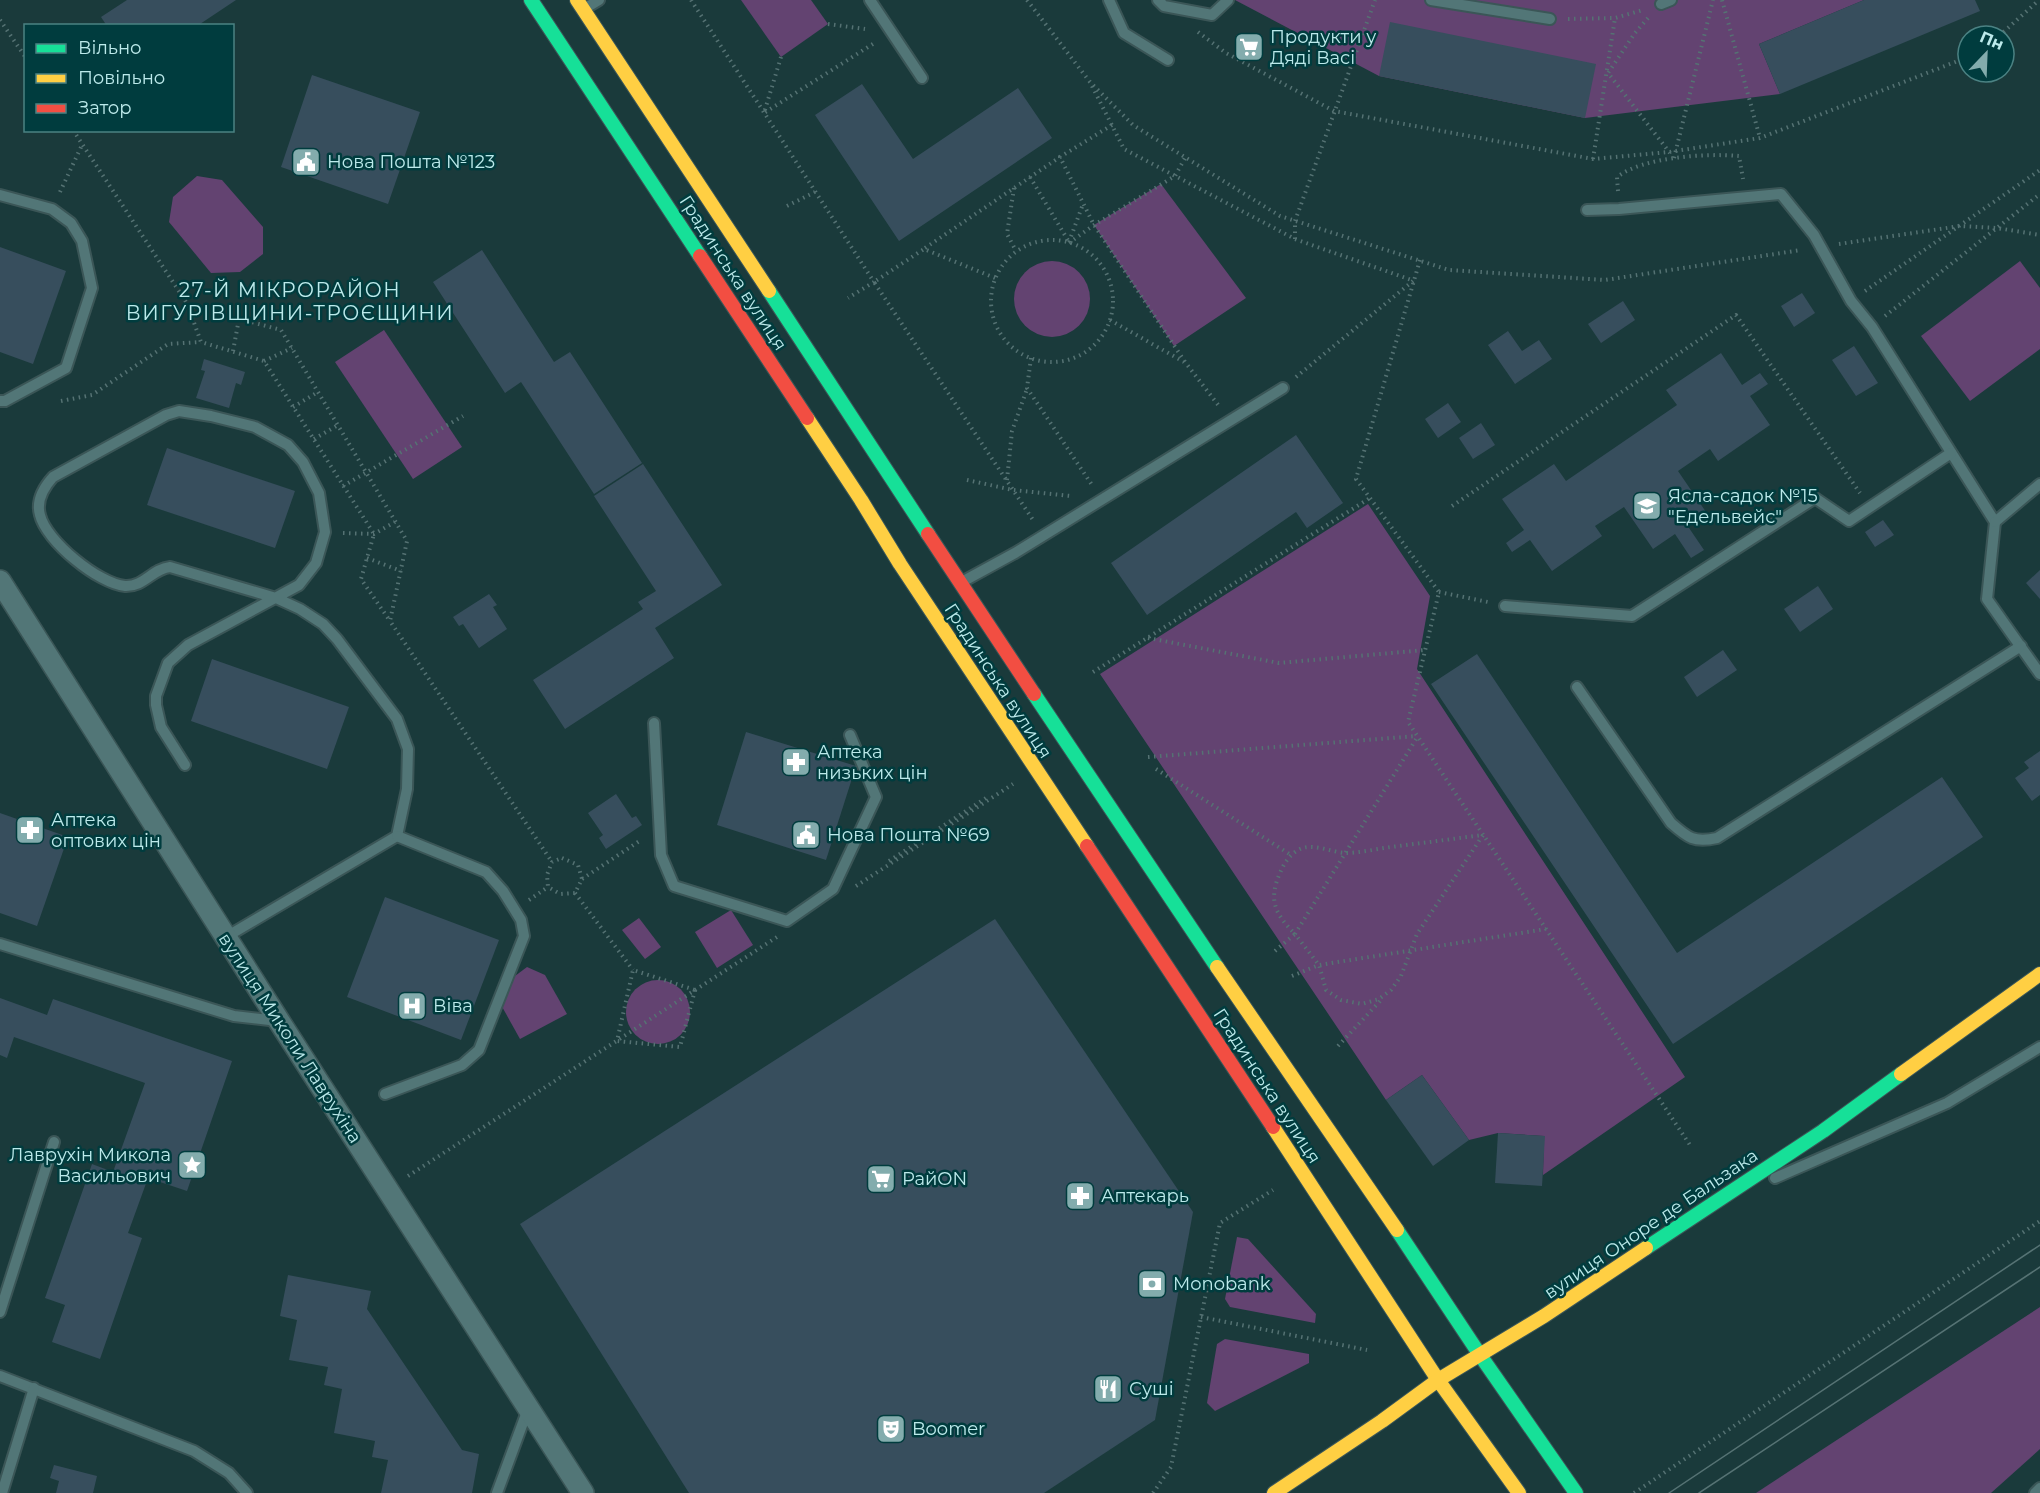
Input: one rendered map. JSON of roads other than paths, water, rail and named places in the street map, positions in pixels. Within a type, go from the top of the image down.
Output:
[{"type":"street","name":"Градинська вулиця","points":[[531,0],[1438,1380],[1519,1493]]},
{"type":"street","name":"Градинська вулиця","points":[[580,5],[960,584],[1337,1145],[1576,1493]]},
{"type":"street","name":"вулиця Миколи Лаврухіна","points":[[0,581],[279,1021],[583,1493]]},
{"type":"street","name":"вулиця Оноре де Бальзака","points":[[1274,1493],[1438,1380],[1554,1310],[1823,1131],[2040,974]]},
{"type":"lane","points":[[580,5],[599,0]]},
{"type":"lane","points":[[870,0],[922,78]]},
{"type":"lane","points":[[1109,0],[1124,33],[1168,60]]},
{"type":"lane","points":[[1161,3],[1212,15],[1228,0]]},
{"type":"lane","points":[[1431,0],[1550,19]]},
{"type":"lane","points":[[1587,210],[1781,194],[1814,235],[1851,301],[1872,327],[1995,522],[1987,599],[2040,674]]},
{"type":"lane","points":[[0,195],[52,209],[71,223],[82,241],[92,288],[66,368],[5,401],[0,401]]},
{"type":"lane","points":[[960,584],[1102,500],[1283,388]]},
{"type":"lane","points":[[185,765],[161,727],[156,705],[156,696],[168,663],[188,645],[276,598],[299,585],[316,563],[325,532],[319,493],[303,462],[288,445],[255,427],[179,411],[166,415],[53,477],[43,490],[39,507],[40,515],[49,534],[87,568],[123,586],[139,584],[158,569],[170,567],[276,598],[300,609],[323,624],[337,639],[397,719],[408,749],[407,789],[397,836],[226,936]]},
{"type":"lane","points":[[1505,606],[1632,616],[1815,498],[1849,521],[1951,453]]},
{"type":"lane","points":[[1995,522],[2040,484]]},
{"type":"lane","points":[[1577,687],[1671,823],[1685,835],[1699,842],[1717,838],[2021,646]]},
{"type":"lane","points":[[654,723],[661,855],[674,886],[787,921],[833,889],[876,797],[850,735]]},
{"type":"lane","points":[[385,1094],[462,1065],[479,1050],[524,936],[524,929],[518,915],[503,891],[486,872],[397,836]]},
{"type":"lane","points":[[0,944],[234,1016],[279,1021]]},
{"type":"lane","points":[[1709,1207],[1947,1103],[2040,1047]]},
{"type":"lane","points":[[0,1312],[54,1142]]},
{"type":"lane","points":[[0,1376],[194,1451],[229,1473],[247,1493]]},
{"type":"lane","points":[[2,1493],[34,1388]]},
{"type":"lane","points":[[497,1493],[528,1408]]},
{"type":"lane","points":[[2035,1493],[2040,1488]]},
{"type":"tram line","points":[[1669,1493],[2040,1245]]},
{"type":"tram line","points":[[1699,1493],[2040,1267]]},
{"type":"place","name":"Продукти у Дяді Васі","points":[[1249,47]]},
{"type":"place","name":"Нова Пошта №123","points":[[306,162]]},
{"type":"place","name":"Ясла-садок №15 \"Едельвейс\"","points":[[1647,506]]},
{"type":"place","name":"Аптека низьких цін","points":[[796,762]]},
{"type":"place","name":"Аптека оптових цін","points":[[30,830]]},
{"type":"place","name":"Нова Пошта №69","points":[[806,835]]},
{"type":"place","name":"Віва","points":[[412,1006]]},
{"type":"place","name":"Лаврухін Микола Васильович","points":[[192,1165]]},
{"type":"place","name":"РайON","points":[[881,1179]]},
{"type":"place","name":"Аптекарь","points":[[1080,1196]]},
{"type":"place","name":"Monobank","points":[[1152,1284]]},
{"type":"place","name":"Суші","points":[[1108,1389]]},
{"type":"place","name":"Boomer","points":[[891,1429]]},
{"type":"district","name":"27-Й МІКРОРАЙОН ВИГУРІВЩИНИ-ТРОЄЩИНИ","points":[[290,302]]}]
